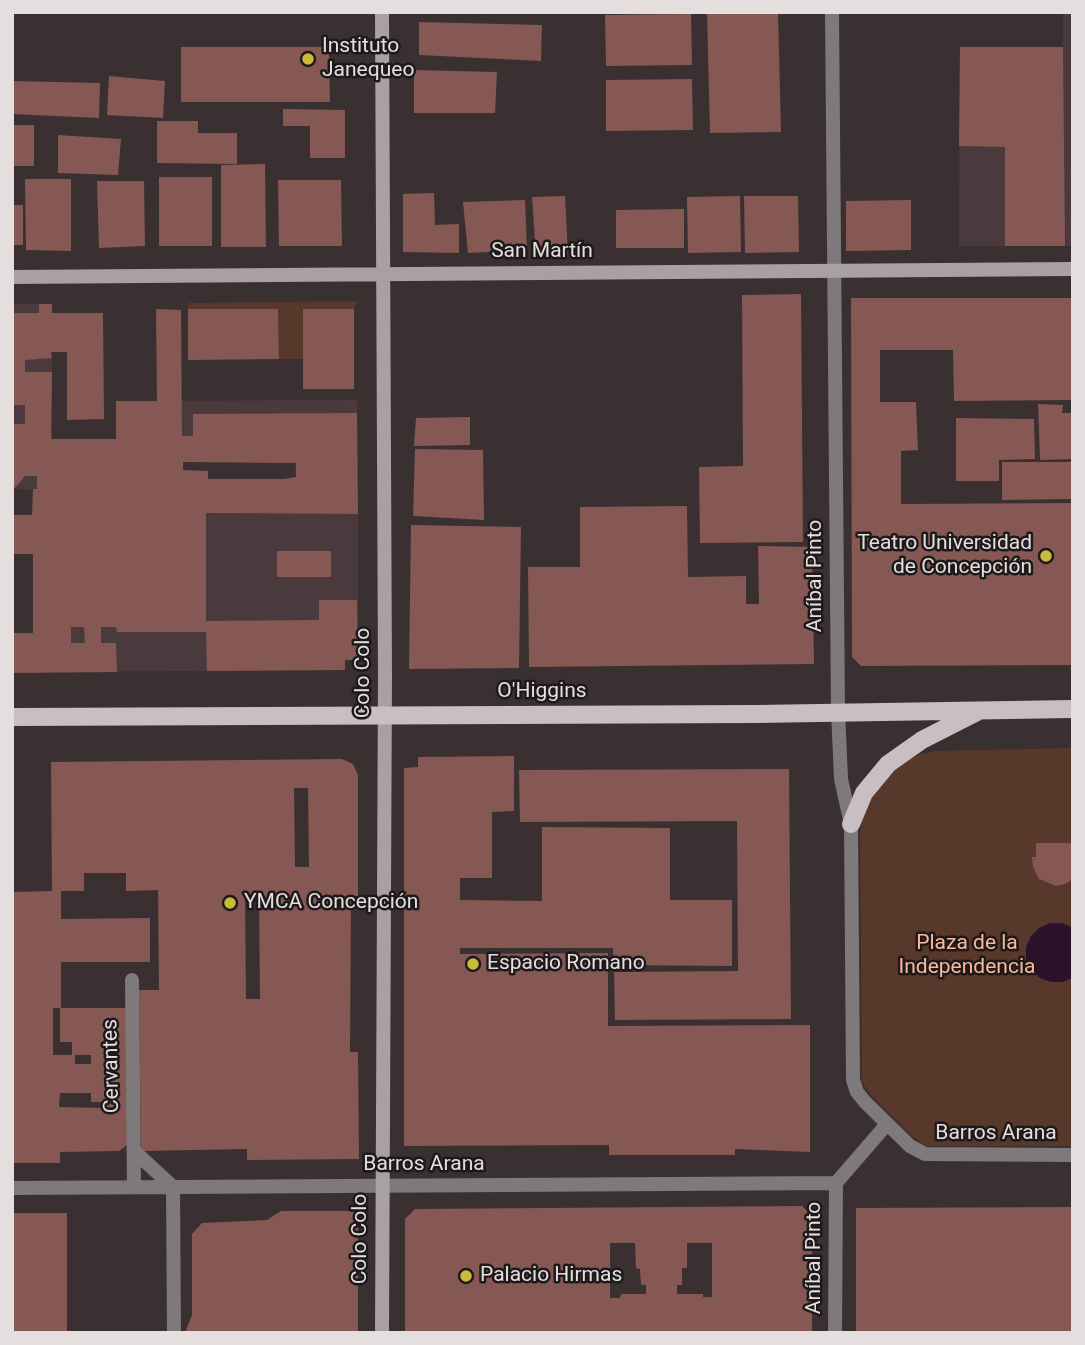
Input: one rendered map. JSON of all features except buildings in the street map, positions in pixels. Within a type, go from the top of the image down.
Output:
[{"type":"main road","name":"O'Higgins","points":[[12,717],[756,714],[1073,709]]},
{"type":"main road","points":[[851,824],[864,793],[888,764],[922,740],[980,711]]},
{"type":"street","name":"Colo Colo","points":[[382,12],[385,715],[382,1333]]},
{"type":"street","name":"Aníbal Pinto","points":[[832,12],[838,711],[841,779],[851,824],[852,1076],[862,1099],[887,1124]]},
{"type":"street","name":"San Martín","points":[[12,277],[1073,268]]},
{"type":"street","name":"Cervantes","points":[[132,980],[134,1187]]},
{"type":"street","name":"Barros Arana","points":[[887,1124],[913,1149],[933,1156],[1073,1155]]},
{"type":"street","points":[[836,1183],[887,1124]]},
{"type":"street","points":[[134,1151],[173,1187],[174,1333]]},
{"type":"street","name":"Aníbal Pinto","points":[[835,1333],[836,1183]]},
{"type":"street","name":"Barros Arana","points":[[12,1188],[836,1183]]},
{"type":"shaded area","points":[[1063,12],[1073,12],[1073,246],[959,246],[960,47],[1063,47]]},
{"type":"shaded area","points":[[12,304],[52,304],[52,439],[116,439],[116,401],[357,400],[358,478],[296,477],[295,463],[183,462],[183,508],[206,513],[358,514],[358,660],[345,660],[345,670],[33,672],[33,490],[12,489]]},
{"type":"shaded area","points":[[1050,923],[1062,923],[1073,928],[1073,978],[1062,982],[1040,978],[1031,970],[1026,959],[1026,947],[1031,936]]},
{"type":"green space","points":[[357,301],[354,309],[303,309],[303,359],[279,359],[278,309],[188,309],[188,303]]},
{"type":"green space","name":"Plaza de la Independencia","points":[[1073,748],[1073,1146],[927,1146],[913,1137],[869,1093],[862,1082],[860,840],[861,824],[868,802],[876,788],[898,766],[918,755],[934,751]]},
{"type":"place","name":"Instituto Janequeo","points":[[308,59]]},
{"type":"place","name":"Teatro Universidad de Concepción","points":[[1046,556]]},
{"type":"place","name":"YMCA Concepción","points":[[230,903]]},
{"type":"place","name":"Espacio Romano","points":[[473,964]]},
{"type":"place","name":"Palacio Hirmas","points":[[466,1276]]}]
